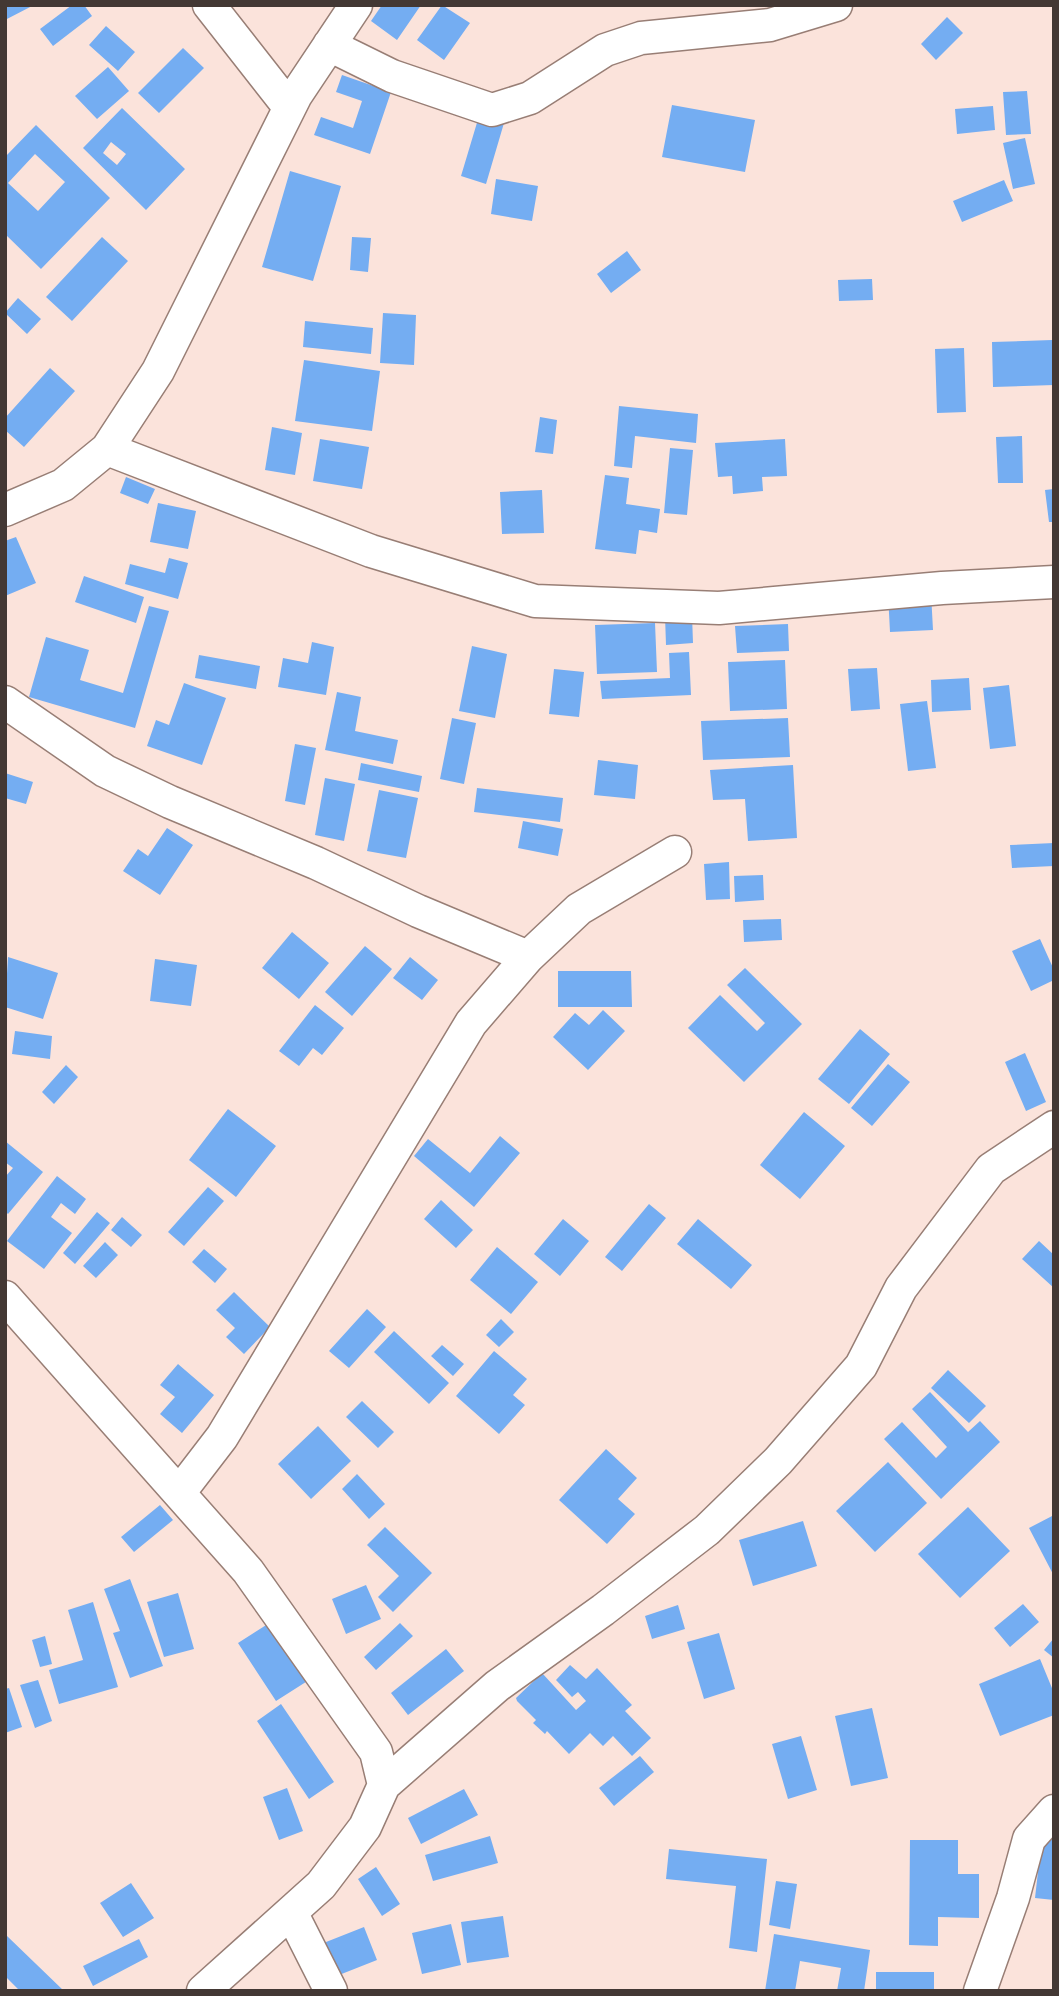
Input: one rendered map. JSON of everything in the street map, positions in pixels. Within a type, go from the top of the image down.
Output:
[{"type":"street","points":[[209,5],[289,107]]},
{"type":"street","points":[[5,510],[63,485],[107,449],[158,372],[289,107],[356,5]]},
{"type":"street","points":[[329,45],[392,76],[492,110],[530,98],[605,50],[642,38],[770,25],[836,5]]},
{"type":"street","points":[[107,449],[371,551],[535,601],[719,608],[942,588],[1054,582]]},
{"type":"street","points":[[5,702],[105,771],[170,802],[528,957]]},
{"type":"street","points":[[178,1493],[222,1437],[471,1023],[528,957],[579,909],[675,852]]},
{"type":"street","points":[[203,1991],[321,1885],[365,1828],[384,1784],[497,1686],[603,1610],[707,1530],[778,1461],[861,1366],[901,1288],[991,1168],[1054,1127]]},
{"type":"street","points":[[5,1297],[248,1571],[376,1752],[384,1784]]},
{"type":"street","points":[[980,1991],[1013,1898],[1029,1839],[1054,1811]]},
{"type":"street","points":[[291,1912],[331,1991]]},
{"type":"building","points":[[5,5],[34,5],[5,20]]},
{"type":"building","points":[[72,5],[84,5],[92,16],[53,46],[40,29]]},
{"type":"building","points":[[382,5],[421,5],[397,40],[371,21]]},
{"type":"building","points":[[442,5],[470,23],[444,60],[417,40]]},
{"type":"building","points":[[947,17],[963,33],[936,60],[921,44]]},
{"type":"building","points":[[106,26],[135,52],[118,71],[89,45]]},
{"type":"building","points":[[183,48],[204,68],[159,113],[138,93]]},
{"type":"building","points":[[108,67],[129,91],[97,119],[75,96]]},
{"type":"building","points":[[342,75],[391,92],[370,154],[314,135],[321,117],[353,128],[362,101],[336,92]]},
{"type":"building","points":[[1027,91],[1031,134],[1006,135],[1003,92]]},
{"type":"building","points":[[672,105],[755,120],[745,172],[662,157]]},
{"type":"building","points":[[993,106],[995,130],[957,134],[955,109]]},
{"type":"building","points":[[122,108],[185,169],[146,210],[83,148]],"holes":[[[111,142],[126,154],[117,165],[103,153]]]},
{"type":"building","points":[[479,116],[504,123],[486,184],[461,176]]},
{"type":"building","points":[[36,125],[110,198],[41,269],[5,234],[5,157]],"holes":[[[35,154],[65,182],[38,211],[8,183]]]},
{"type":"building","points":[[1025,138],[1035,184],[1013,189],[1003,143]]},
{"type":"building","points":[[290,171],[341,186],[313,281],[262,267]]},
{"type":"building","points":[[496,179],[538,186],[532,221],[491,214]]},
{"type":"building","points":[[1004,180],[1013,201],[962,222],[953,201]]},
{"type":"building","points":[[102,237],[128,261],[72,321],[46,297]]},
{"type":"building","points":[[352,237],[371,238],[368,272],[350,270]]},
{"type":"building","points":[[627,251],[641,270],[611,293],[597,274]]},
{"type":"building","points":[[872,279],[873,300],[839,301],[838,280]]},
{"type":"building","points":[[18,298],[41,319],[27,334],[5,313]]},
{"type":"building","points":[[383,313],[416,315],[414,365],[380,363]]},
{"type":"building","points":[[305,321],[373,328],[371,354],[303,347]]},
{"type":"building","points":[[1052,340],[1054,385],[993,387],[992,342]]},
{"type":"building","points":[[964,348],[966,412],[937,413],[935,349]]},
{"type":"building","points":[[304,360],[380,371],[372,431],[295,421]]},
{"type":"building","points":[[50,368],[75,391],[24,447],[5,430],[5,418]]},
{"type":"building","points":[[619,406],[698,414],[696,443],[635,436],[632,468],[614,466]]},
{"type":"building","points":[[540,417],[557,420],[553,454],[535,452]]},
{"type":"building","points":[[272,427],[302,433],[295,475],[265,470]]},
{"type":"building","points":[[1022,436],[1023,483],[998,483],[996,437]]},
{"type":"building","points":[[320,439],[369,447],[362,489],[313,481]]},
{"type":"building","points":[[785,439],[787,476],[762,477],[763,491],[733,494],[732,476],[718,477],[715,443]]},
{"type":"building","points":[[670,448],[693,450],[687,515],[664,513]]},
{"type":"building","points":[[605,475],[629,478],[626,504],[660,509],[657,533],[639,530],[636,554],[595,549]]},
{"type":"building","points":[[126,477],[155,489],[148,504],[120,493]]},
{"type":"building","points":[[1054,489],[1054,522],[1049,522],[1045,490]]},
{"type":"building","points":[[542,490],[544,533],[502,534],[500,492]]},
{"type":"building","points":[[158,503],[196,511],[188,549],[150,542]]},
{"type":"building","points":[[16,537],[36,583],[5,596],[5,541]]},
{"type":"building","points":[[169,558],[188,563],[178,599],[125,584],[130,564],[165,573]]},
{"type":"building","points":[[84,576],[144,597],[136,623],[75,602]]},
{"type":"building","points":[[931,593],[933,630],[890,632],[888,594]]},
{"type":"building","points":[[149,606],[169,611],[135,728],[29,697],[46,637],[89,650],[80,680],[123,693]]},
{"type":"building","points":[[692,615],[693,643],[666,645],[665,616]]},
{"type":"building","points":[[655,623],[657,672],[597,674],[595,625]]},
{"type":"building","points":[[788,624],[789,651],[737,653],[735,626]]},
{"type":"building","points":[[312,642],[334,647],[326,695],[278,687],[283,658],[308,663]]},
{"type":"building","points":[[472,646],[507,654],[495,718],[459,711]]},
{"type":"building","points":[[689,652],[691,695],[602,699],[600,681],[670,678],[669,653]]},
{"type":"building","points":[[199,655],[260,666],[256,689],[195,678]]},
{"type":"building","points":[[785,660],[787,709],[730,711],[728,662]]},
{"type":"building","points":[[877,668],[880,709],[851,711],[848,669]]},
{"type":"building","points":[[554,669],[584,672],[579,717],[549,714]]},
{"type":"building","points":[[969,678],[971,710],[932,712],[931,680]]},
{"type":"building","points":[[184,683],[226,698],[202,765],[147,746],[156,720],[169,725]]},
{"type":"building","points":[[1009,685],[1016,746],[990,749],[983,688]]},
{"type":"building","points":[[337,692],[361,697],[355,731],[398,740],[393,764],[325,750]]},
{"type":"building","points":[[927,701],[936,768],[908,771],[900,704]]},
{"type":"building","points":[[452,718],[476,723],[464,784],[440,779]]},
{"type":"building","points":[[788,718],[790,757],[703,760],[701,721]]},
{"type":"building","points":[[295,744],[316,748],[305,805],[285,801]]},
{"type":"building","points":[[598,760],[638,765],[635,799],[594,795]]},
{"type":"building","points":[[361,763],[422,776],[419,792],[358,780]]},
{"type":"building","points":[[793,765],[797,838],[748,841],[745,799],[713,800],[710,770]]},
{"type":"building","points":[[5,773],[33,782],[26,804],[5,798]]},
{"type":"building","points":[[325,778],[355,784],[344,841],[315,835]]},
{"type":"building","points":[[477,788],[563,798],[560,822],[474,812]]},
{"type":"building","points":[[379,790],[418,798],[406,858],[367,851]]},
{"type":"building","points":[[523,821],[563,829],[558,856],[518,848]]},
{"type":"building","points":[[167,828],[193,845],[160,895],[123,871],[138,849],[148,856]]},
{"type":"building","points":[[1054,843],[1054,866],[1012,868],[1010,845]]},
{"type":"building","points":[[729,862],[730,899],[706,900],[704,864]]},
{"type":"building","points":[[763,875],[764,900],[735,902],[734,876]]},
{"type":"building","points":[[781,919],[782,940],[744,942],[743,920]]},
{"type":"building","points":[[292,932],[329,963],[299,999],[262,968]]},
{"type":"building","points":[[1040,939],[1054,970],[1054,980],[1031,991],[1012,951]]},
{"type":"building","points":[[365,946],[392,969],[352,1016],[325,992]]},
{"type":"building","points":[[8,957],[58,973],[43,1019],[5,1007]]},
{"type":"building","points":[[410,957],[438,980],[422,1000],[393,978]]},
{"type":"building","points":[[155,959],[197,965],[191,1006],[150,1001]]},
{"type":"building","points":[[745,968],[802,1024],[744,1082],[688,1028],[720,995],[757,1031],[765,1023],[727,985]]},
{"type":"building","points":[[558,971],[631,971],[632,1007],[558,1007]]},
{"type":"building","points":[[315,1005],[344,1028],[322,1055],[313,1048],[299,1066],[279,1051]]},
{"type":"building","points":[[603,1010],[625,1031],[588,1070],[553,1037],[575,1013],[589,1025]]},
{"type":"building","points":[[860,1029],[890,1054],[849,1104],[818,1079]]},
{"type":"building","points":[[15,1031],[52,1036],[50,1059],[12,1054]]},
{"type":"building","points":[[1025,1053],[1046,1102],[1026,1111],[1005,1062]]},
{"type":"building","points":[[888,1064],[910,1082],[872,1126],[851,1108]]},
{"type":"building","points":[[66,1065],[78,1077],[54,1104],[42,1092]]},
{"type":"building","points":[[228,1109],[276,1146],[236,1197],[189,1160]]},
{"type":"building","points":[[804,1112],[845,1146],[800,1199],[760,1165]]},
{"type":"building","points":[[500,1136],[520,1153],[474,1207],[414,1156],[428,1139],[470,1173]]},
{"type":"building","points":[[5,1141],[43,1172],[8,1214],[5,1211],[5,1177],[13,1168],[5,1162]]},
{"type":"building","points":[[57,1176],[86,1199],[75,1214],[61,1203],[51,1217],[72,1233],[44,1269],[7,1241]]},
{"type":"building","points":[[208,1187],[224,1201],[184,1246],[168,1232]]},
{"type":"building","points":[[441,1200],[473,1230],[456,1248],[424,1219]]},
{"type":"building","points":[[649,1204],[666,1218],[622,1271],[605,1257]]},
{"type":"building","points":[[97,1212],[110,1223],[75,1264],[63,1253]]},
{"type":"building","points":[[122,1217],[142,1235],[131,1247],[111,1230]]},
{"type":"building","points":[[563,1219],[589,1241],[560,1276],[534,1254]]},
{"type":"building","points":[[698,1219],[752,1265],[731,1289],[677,1244]]},
{"type":"building","points":[[1039,1241],[1054,1255],[1054,1288],[1022,1259]]},
{"type":"building","points":[[105,1242],[118,1255],[96,1278],[83,1266]]},
{"type":"building","points":[[497,1247],[538,1282],[511,1314],[470,1280]]},
{"type":"building","points":[[204,1249],[227,1269],[215,1283],[192,1262]]},
{"type":"building","points":[[234,1292],[270,1327],[244,1354],[226,1337],[235,1328],[216,1310]]},
{"type":"building","points":[[367,1309],[386,1327],[349,1368],[329,1351]]},
{"type":"building","points":[[501,1319],[514,1332],[499,1347],[486,1335]]},
{"type":"building","points":[[394,1331],[449,1383],[429,1404],[374,1352]]},
{"type":"building","points":[[442,1345],[464,1364],[453,1376],[431,1356]]},
{"type":"building","points":[[494,1351],[527,1379],[513,1395],[525,1405],[499,1434],[456,1396]]},
{"type":"building","points":[[178,1364],[214,1395],[182,1433],[160,1414],[175,1397],[160,1385]]},
{"type":"building","points":[[948,1370],[986,1406],[969,1423],[931,1388]]},
{"type":"building","points":[[930,1392],[968,1432],[980,1421],[1000,1442],[941,1499],[884,1439],[902,1422],[936,1458],[947,1447],[912,1409]]},
{"type":"building","points":[[362,1401],[394,1432],[378,1448],[346,1417]]},
{"type":"building","points":[[318,1426],[351,1461],[311,1499],[278,1464]]},
{"type":"building","points":[[606,1449],[637,1478],[618,1499],[635,1514],[607,1544],[559,1500]]},
{"type":"building","points":[[888,1462],[927,1503],[875,1552],[836,1511]]},
{"type":"building","points":[[357,1474],[385,1504],[369,1519],[342,1489]]},
{"type":"building","points":[[160,1505],[173,1520],[134,1552],[121,1537]]},
{"type":"building","points":[[968,1507],[1010,1551],[960,1598],[918,1554]]},
{"type":"building","points":[[1054,1515],[1054,1576],[1029,1528]]},
{"type":"building","points":[[803,1521],[817,1566],[753,1586],[739,1540]]},
{"type":"building","points":[[385,1527],[432,1573],[393,1612],[378,1597],[399,1576],[367,1545]]},
{"type":"building","points":[[130,1579],[163,1666],[130,1678],[113,1633],[120,1631],[104,1589]]},
{"type":"building","points":[[366,1585],[381,1619],[346,1634],[332,1599]]},
{"type":"building","points":[[178,1593],[194,1649],[164,1657],[147,1602]]},
{"type":"building","points":[[93,1602],[118,1687],[59,1704],[49,1670],[83,1660],[68,1610]]},
{"type":"building","points":[[1023,1604],[1039,1622],[1010,1647],[994,1628]]},
{"type":"building","points":[[678,1605],[685,1629],[652,1639],[645,1616]]},
{"type":"building","points":[[271,1622],[309,1680],[276,1701],[238,1643]]},
{"type":"building","points":[[400,1623],[413,1636],[376,1670],[364,1657]]},
{"type":"building","points":[[719,1633],[735,1689],[704,1699],[687,1642]]},
{"type":"building","points":[[45,1636],[52,1664],[40,1667],[32,1640]]},
{"type":"building","points":[[1054,1638],[1054,1658],[1044,1650]]},
{"type":"building","points":[[446,1649],[464,1671],[408,1715],[391,1693]]},
{"type":"building","points":[[1040,1659],[1054,1693],[1054,1715],[1000,1736],[979,1684]]},
{"type":"building","points":[[570,1665],[586,1679],[597,1668],[632,1705],[625,1711],[651,1738],[632,1756],[613,1736],[603,1746],[590,1733],[569,1754],[547,1731],[545,1734],[533,1723],[536,1720],[517,1701],[516,1698],[542,1673],[576,1710],[586,1701],[578,1692],[572,1697],[556,1680]]},
{"type":"building","points":[[38,1680],[52,1721],[35,1728],[20,1685]]},
{"type":"building","points":[[9,1688],[22,1727],[5,1733],[5,1689]]},
{"type":"building","points":[[281,1704],[334,1782],[309,1799],[257,1721]]},
{"type":"building","points":[[872,1708],[888,1778],[851,1786],[835,1716]]},
{"type":"building","points":[[801,1736],[817,1790],[788,1799],[772,1744]]},
{"type":"building","points":[[640,1756],[654,1772],[614,1806],[599,1788]]},
{"type":"building","points":[[287,1788],[303,1831],[279,1840],[263,1797]]},
{"type":"building","points":[[464,1789],[478,1815],[421,1844],[408,1818]]},
{"type":"building","points":[[490,1836],[498,1863],[433,1881],[425,1855]]},
{"type":"building","points":[[1042,1837],[1054,1838],[1054,1900],[1035,1898]]},
{"type":"building","points":[[910,1840],[958,1840],[958,1874],[979,1874],[979,1918],[938,1917],[938,1946],[909,1945]]},
{"type":"building","points":[[669,1849],[767,1859],[757,1952],[729,1948],[736,1886],[666,1879]]},
{"type":"building","points":[[376,1867],[400,1904],[382,1916],[358,1879]]},
{"type":"building","points":[[776,1881],[797,1884],[790,1929],[769,1925]]},
{"type":"building","points":[[131,1883],[154,1918],[123,1937],[100,1903]]},
{"type":"building","points":[[503,1916],[509,1957],[467,1963],[461,1922]]},
{"type":"building","points":[[451,1924],[461,1965],[422,1974],[412,1933]]},
{"type":"building","points":[[364,1927],[377,1960],[334,1977],[321,1944]]},
{"type":"building","points":[[774,1934],[870,1950],[864,1991],[837,1991],[841,1968],[800,1961],[795,1991],[765,1991]]},
{"type":"building","points":[[7,1936],[64,1991],[20,1991],[5,1976]]},
{"type":"building","points":[[139,1939],[148,1957],[93,1986],[83,1966]]},
{"type":"building","points":[[876,1972],[934,1972],[934,1991],[876,1991]]}]
